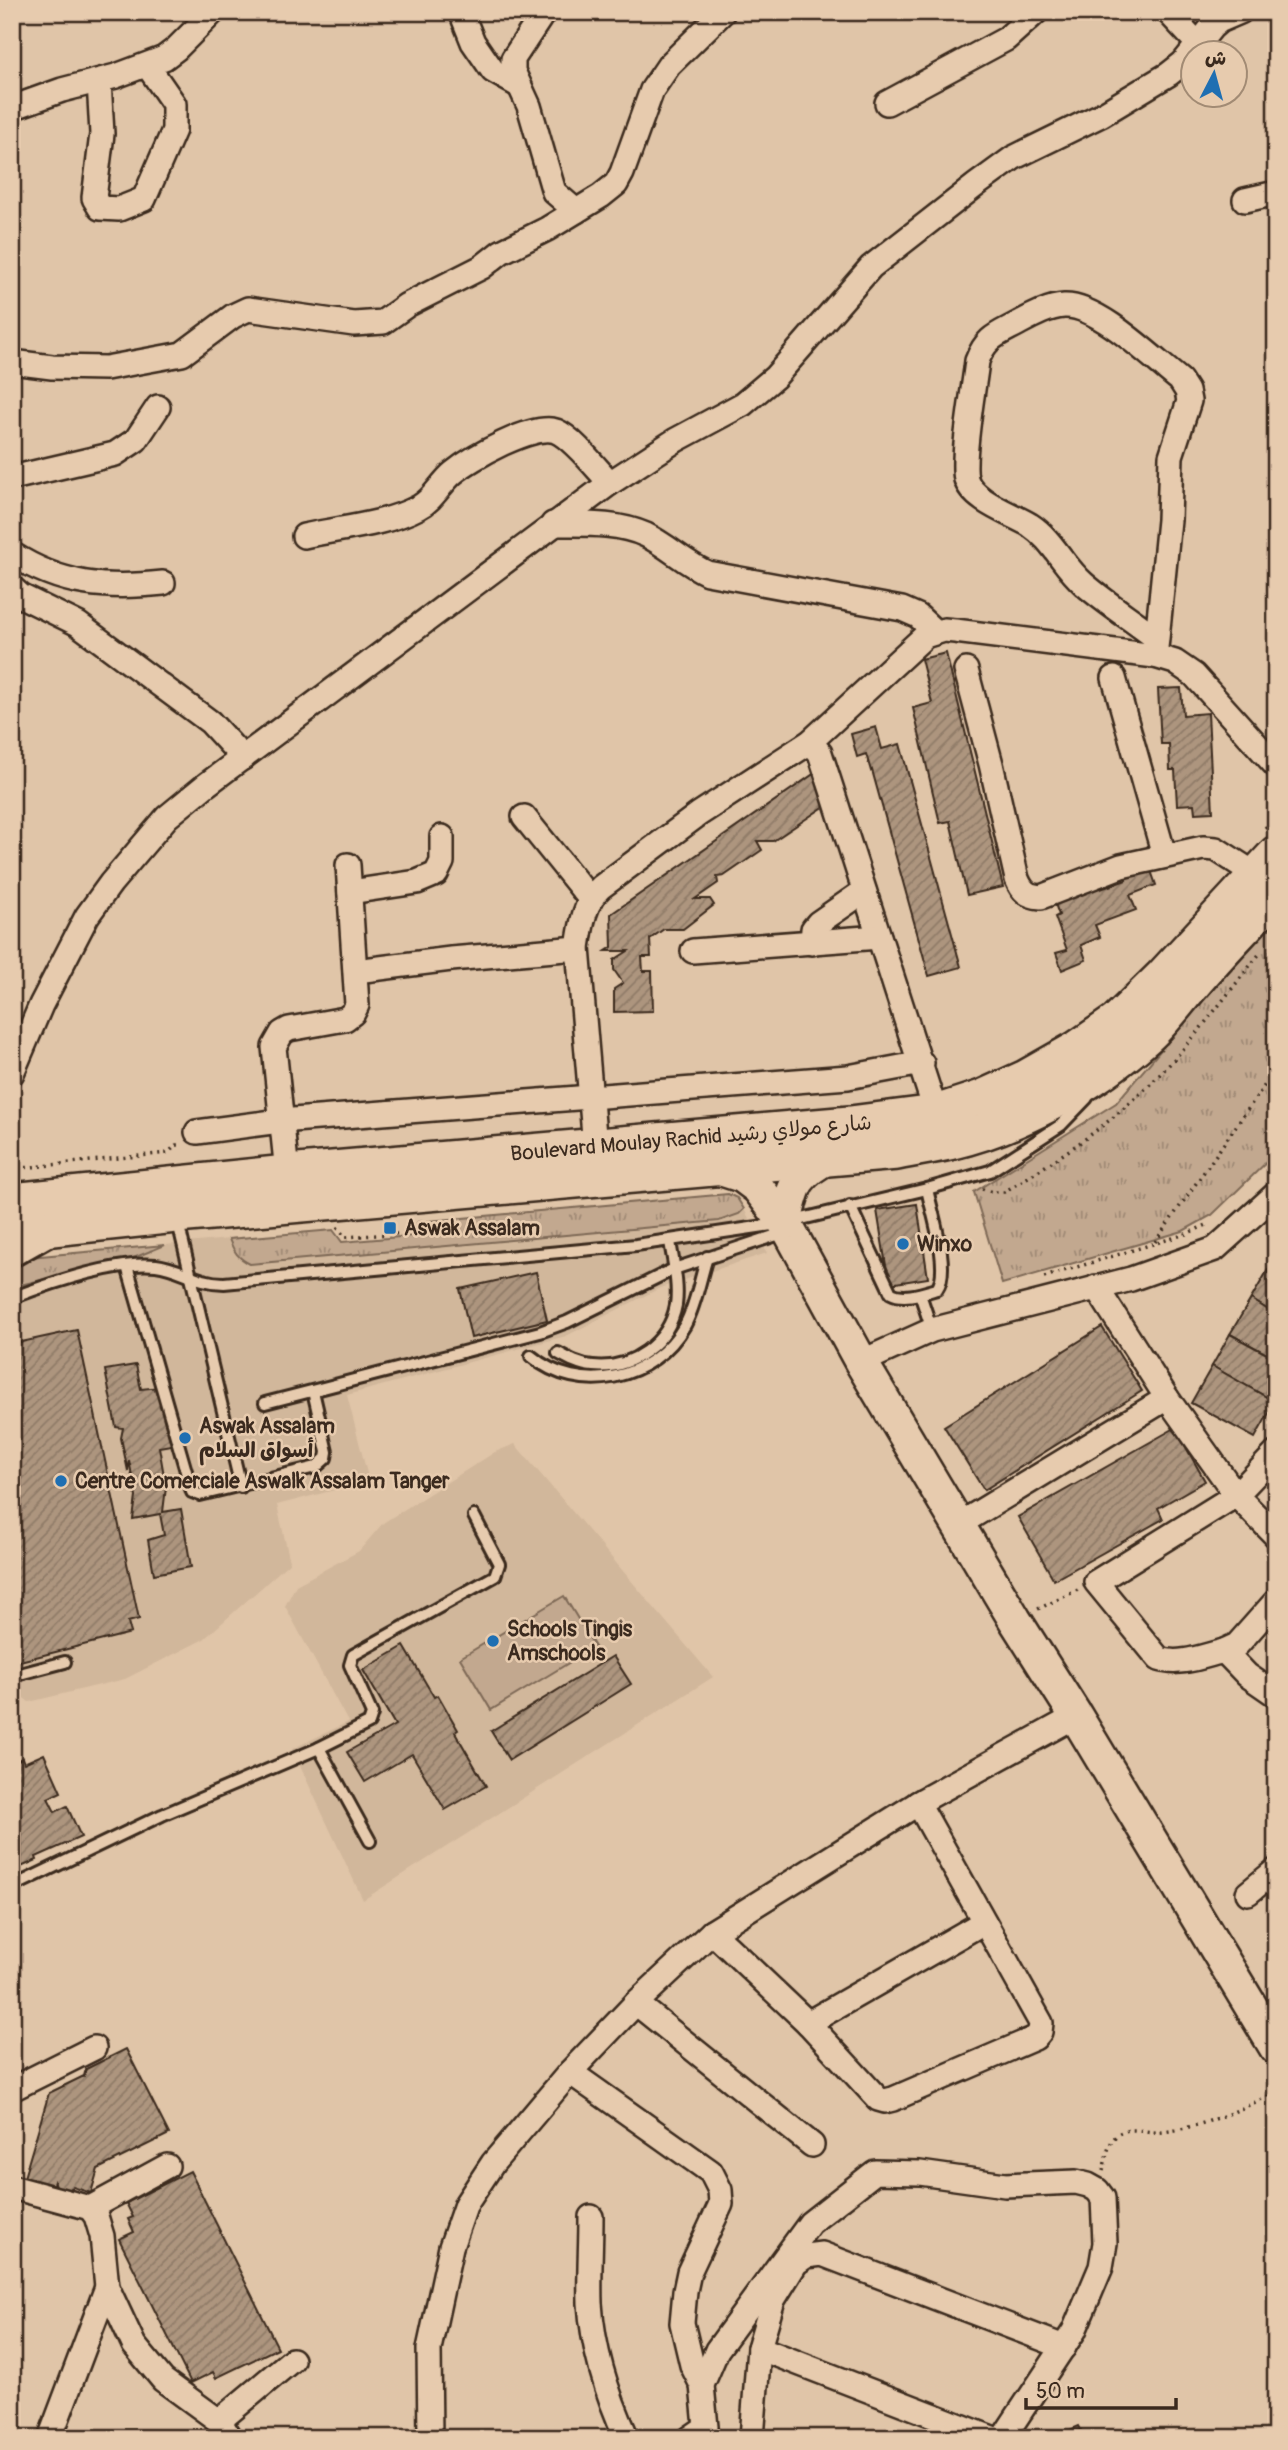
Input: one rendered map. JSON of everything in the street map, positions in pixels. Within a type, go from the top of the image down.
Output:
[{"type":"main road","name":"Boulevard Moulay Rachid شارع مولاي رشيد","points":[[22,1236],[176,1215],[897,1152],[951,1142],[996,1127],[1081,1085],[1147,1036],[1232,938],[1269,874]]},
{"type":"main road","name":"Boulevard Moulay Rachid شارع مولاي رشيد","points":[[12,1201],[286,1173],[850,1124],[936,1113],[982,1098],[1026,1078],[1077,1049],[1116,1022],[1269,874]]},
{"type":"street","points":[[12,108],[164,58],[213,12]]},
{"type":"street","points":[[461,12],[473,42],[493,71],[518,85]]},
{"type":"street","points":[[544,12],[513,59],[513,71],[529,106],[554,192],[576,211]]},
{"type":"street","points":[[12,362],[52,368],[106,368],[182,355],[233,316],[248,309],[354,324],[383,322],[407,305],[482,267],[501,252],[547,229],[615,184],[622,173],[652,90],[669,65],[723,12]]},
{"type":"street","points":[[887,103],[1006,39],[1035,12]]},
{"type":"street","points":[[1168,12],[1192,38]]},
{"type":"street","points":[[1202,38],[1219,21],[1240,12]]},
{"type":"street","points":[[99,80],[102,135],[94,198],[100,208],[119,209],[144,199],[174,130],[174,104],[147,65]]},
{"type":"street","points":[[12,1073],[64,957],[88,916],[111,883],[167,817],[610,483],[676,440],[743,404],[775,377],[871,267],[976,185],[1013,158],[1101,115],[1180,65]]},
{"type":"street","points":[[1245,200],[1276,193]]},
{"type":"street","points":[[1156,647],[1169,520],[1171,456],[1189,401],[1187,391],[1180,380],[1090,311],[1064,306],[1038,313],[993,337],[982,346],[975,374],[966,456],[967,480],[981,498],[1032,526],[1048,539],[1065,566],[1156,647],[1194,675],[1276,766]]},
{"type":"street","points":[[12,478],[115,454],[136,440],[158,407]]},
{"type":"street","points":[[304,536],[386,519],[421,507],[454,472],[528,433],[544,430],[556,432],[568,439],[610,483]]},
{"type":"street","points":[[553,524],[610,525],[626,528],[647,536],[690,566],[707,573],[902,609],[918,617],[935,632]]},
{"type":"street","points":[[12,554],[44,572],[70,581],[127,587],[163,583]]},
{"type":"street","points":[[12,588],[21,596],[78,624],[210,722],[243,758]]},
{"type":"street","points":[[595,1147],[578,948],[582,922],[591,900],[601,887],[699,814],[810,742],[925,636],[935,632],[955,631],[1156,647]]},
{"type":"street","points":[[966,670],[1017,879],[1022,890],[1032,896],[1041,897],[1121,866],[1203,848],[1216,849],[1269,874]]},
{"type":"street","points":[[1114,678],[1164,855]]},
{"type":"street","points":[[810,742],[820,753],[936,1113]]},
{"type":"street","points":[[524,817],[591,900]]},
{"type":"street","points":[[350,892],[417,881],[436,874],[442,862],[442,837]]},
{"type":"street","points":[[286,1173],[274,1056],[277,1040],[289,1029],[351,1017],[357,1005],[348,865]]},
{"type":"street","points":[[811,943],[813,929],[818,923],[864,891]]},
{"type":"street","points":[[693,951],[879,937]]},
{"type":"street","points":[[356,971],[451,959],[578,948]]},
{"type":"street","points":[[197,1132],[280,1121],[848,1077],[922,1063]]},
{"type":"street","points":[[787,1227],[794,1186],[808,1169],[829,1157]]},
{"type":"street","points":[[717,1168],[742,1176],[758,1188],[787,1227],[861,1362],[1014,1620],[1272,2032]]},
{"type":"street","points":[[861,1362],[932,1330],[1131,1279],[1215,1249],[1274,1198]]},
{"type":"street","points":[[1096,1287],[1167,1398],[1236,1495],[1276,1536]]},
{"type":"street","points":[[958,1525],[1167,1398]]},
{"type":"street","points":[[1276,1453],[1236,1495],[1096,1582],[1159,1659],[1169,1663],[1224,1651],[1237,1645],[1276,1601]]},
{"type":"street","points":[[1224,1651],[1247,1675],[1276,1695]]},
{"type":"street","points":[[430,2438],[429,2348],[451,2247],[466,2204],[494,2163],[570,2072],[636,2003],[712,1931],[918,1803],[1076,1716]]},
{"type":"street","points":[[712,1931],[808,2023],[878,2099],[885,2101],[1035,2038],[1040,2032],[1041,2023],[918,1803]]},
{"type":"street","points":[[1248,1893],[1276,1870]]},
{"type":"street","points":[[808,2023],[984,1922]]},
{"type":"street","points":[[636,2003],[812,2144]]},
{"type":"street","points":[[12,2090],[94,2048]]},
{"type":"street","points":[[570,2072],[711,2172],[716,2182],[720,2204],[690,2272],[685,2291],[684,2335],[692,2365],[702,2385]]},
{"type":"street","points":[[90,2208],[167,2166]]},
{"type":"street","points":[[690,2438],[704,2430],[707,2425],[702,2385],[717,2350],[810,2223],[875,2172],[920,2174],[1005,2185],[1076,2182],[1097,2190],[1103,2198],[1103,2258],[1074,2331],[1003,2438]]},
{"type":"street","points":[[12,2187],[90,2208],[96,2216],[102,2236],[107,2287],[134,2345],[163,2379],[225,2429],[292,2360]]},
{"type":"street","points":[[591,2217],[590,2304],[599,2362],[606,2388],[626,2438]]},
{"type":"street","points":[[752,2438],[759,2347],[773,2300],[796,2263],[807,2256],[822,2254],[1064,2347]]},
{"type":"street","points":[[50,2438],[107,2287]]},
{"type":"street","points":[[759,2347],[992,2438]]},
{"type":"lane","points":[[265,1403],[540,1332],[567,1322],[674,1269],[787,1227],[850,1206],[928,1189],[990,1171],[1061,1125],[1147,1036]]},
{"type":"lane","points":[[850,1206],[891,1293],[898,1296],[920,1294],[937,1289],[942,1282],[943,1266],[928,1189]]},
{"type":"lane","points":[[176,1215],[241,1487]]},
{"type":"lane","points":[[12,1298],[71,1279],[127,1266],[157,1265],[212,1283],[236,1282],[670,1241],[787,1227]]},
{"type":"lane","points":[[558,1353],[574,1362],[593,1366],[620,1364],[646,1352],[660,1339],[670,1324],[676,1306],[677,1287],[670,1241]]},
{"type":"lane","points":[[531,1356],[545,1367],[567,1376],[590,1380],[613,1378],[636,1371],[656,1359],[673,1343],[686,1324],[707,1257]]},
{"type":"lane","points":[[127,1266],[192,1492],[200,1495],[241,1487],[322,1464],[327,1452],[313,1391]]},
{"type":"lane","points":[[920,1294],[932,1330]]},
{"type":"lane","points":[[12,1887],[174,1810],[319,1748],[369,1723],[372,1714],[350,1665],[353,1655],[495,1576],[499,1564],[474,1516]]},
{"type":"lane","points":[[12,1676],[65,1662]]},
{"type":"lane","points":[[319,1748],[370,1841]]},
{"type":"path","points":[[1154,1244],[1276,1069]]},
{"type":"path","points":[[1043,1278],[1186,1234],[1212,1223]]},
{"type":"path","points":[[1014,1620],[1096,1582]]},
{"type":"path","points":[[1097,2190],[1109,2147],[1116,2136],[1127,2129],[1162,2132],[1225,2117],[1276,2092]]},
{"type":"shaded area","name":"Aswak Assalam أسواق السلام","points":[[744,1209],[767,1253],[660,1288],[566,1336],[347,1395],[369,1481],[277,1505],[290,1562],[204,1639],[125,1679],[29,1702],[12,1689],[12,1287],[136,1257],[165,1245],[229,1239],[234,1252],[250,1264],[719,1221],[739,1214]]},
{"type":"shaded area","name":"Schools Tingis Amschools","points":[[515,1444],[713,1677],[363,1900],[292,1749],[348,1722],[285,1606],[296,1585],[359,1551],[383,1523],[495,1452]]},
{"type":"green space","points":[[1276,920],[1276,1153],[1212,1215],[1183,1231],[1002,1284],[974,1192],[1116,1103],[1219,981]]},
{"type":"green space","points":[[728,1194],[737,1198],[744,1209],[739,1214],[719,1221],[250,1264],[237,1254],[229,1239],[333,1230],[342,1242],[411,1236],[418,1222]]},
{"type":"green space","points":[[165,1245],[136,1257],[12,1287],[12,1267],[29,1257]]},
{"type":"green space","points":[[564,1596],[595,1647],[491,1710],[460,1658]]},
{"type":"building","points":[[946,653],[1003,887],[967,895],[950,821],[940,823],[913,708],[932,703],[921,659]]},
{"type":"building","points":[[1181,688],[1183,715],[1208,713],[1213,812],[1195,813],[1194,804],[1177,805],[1175,770],[1170,770],[1169,744],[1161,744],[1158,689]]},
{"type":"building","points":[[876,727],[882,749],[900,744],[961,967],[929,976],[872,770],[866,754],[857,757],[851,734]]},
{"type":"building","points":[[815,773],[820,780],[820,793],[828,804],[773,841],[757,841],[762,850],[724,876],[717,877],[718,883],[695,899],[710,899],[714,905],[683,929],[664,929],[650,939],[651,957],[642,957],[643,971],[652,971],[653,1011],[614,1012],[614,989],[623,983],[614,970],[614,960],[628,951],[606,951],[612,947],[611,914]]},
{"type":"building","points":[[1150,868],[1156,885],[1130,895],[1136,910],[1095,925],[1100,937],[1081,945],[1086,960],[1062,970],[1056,953],[1067,950],[1055,917],[1059,915],[1054,901],[1100,884],[1101,889],[1126,880],[1125,876]]},
{"type":"building","name":"Winxo","points":[[917,1204],[928,1278],[889,1284],[877,1210]]},
{"type":"building","points":[[1269,1268],[1276,1271],[1276,1315],[1251,1299]]},
{"type":"building","points":[[536,1272],[547,1320],[471,1338],[460,1289]]},
{"type":"building","points":[[1251,1299],[1276,1315],[1276,1359],[1230,1334]]},
{"type":"building","points":[[1102,1327],[1142,1391],[984,1490],[944,1426]]},
{"type":"building","name":"Centre Comerciale Aswalk Assalam Tanger","points":[[77,1330],[139,1619],[128,1622],[131,1633],[12,1663],[12,1344]]},
{"type":"building","points":[[1230,1334],[1276,1359],[1275,1402],[1212,1366]]},
{"type":"building","points":[[136,1365],[141,1389],[160,1387],[168,1413],[171,1445],[159,1447],[166,1487],[163,1512],[181,1509],[191,1567],[154,1574],[148,1540],[164,1535],[160,1514],[133,1519],[136,1497],[129,1460],[128,1471],[121,1438],[123,1428],[116,1427],[105,1370]]},
{"type":"building","points":[[1212,1366],[1275,1402],[1255,1438],[1191,1403]]},
{"type":"building","points":[[1175,1428],[1205,1481],[1158,1508],[1163,1519],[1054,1580],[1018,1517]]},
{"type":"building","points":[[404,1646],[434,1697],[438,1695],[458,1730],[455,1732],[486,1786],[445,1810],[412,1754],[365,1782],[347,1752],[395,1725],[363,1670]]},
{"type":"building","points":[[613,1656],[631,1684],[509,1760],[491,1731]]},
{"type":"building","points":[[44,1754],[61,1792],[48,1798],[55,1812],[67,1806],[81,1837],[12,1871],[12,1763],[22,1758],[24,1763]]},
{"type":"building","points":[[126,2049],[169,2134],[98,2169],[91,2193],[73,2187],[60,2194],[54,2181],[51,2190],[23,2181],[49,2093],[84,2076],[86,2069]]},
{"type":"building","points":[[190,2171],[278,2348],[216,2378],[213,2372],[191,2383],[119,2239],[134,2232],[128,2219],[133,2217],[126,2203]]},
{"type":"building","points":[[1079,2426],[1085,2438],[1051,2438]]},
{"type":"place","name":"Aswak Assalam","points":[[390,1228]]},
{"type":"place","name":"Winxo","points":[[903,1244]]},
{"type":"place","name":"Aswak Assalam أسواق السلام","points":[[185,1438]]},
{"type":"place","name":"Centre Comerciale Aswalk Assalam Tanger","points":[[61,1481]]},
{"type":"place","name":"Schools Tingis Amschools","points":[[493,1641]]}]
